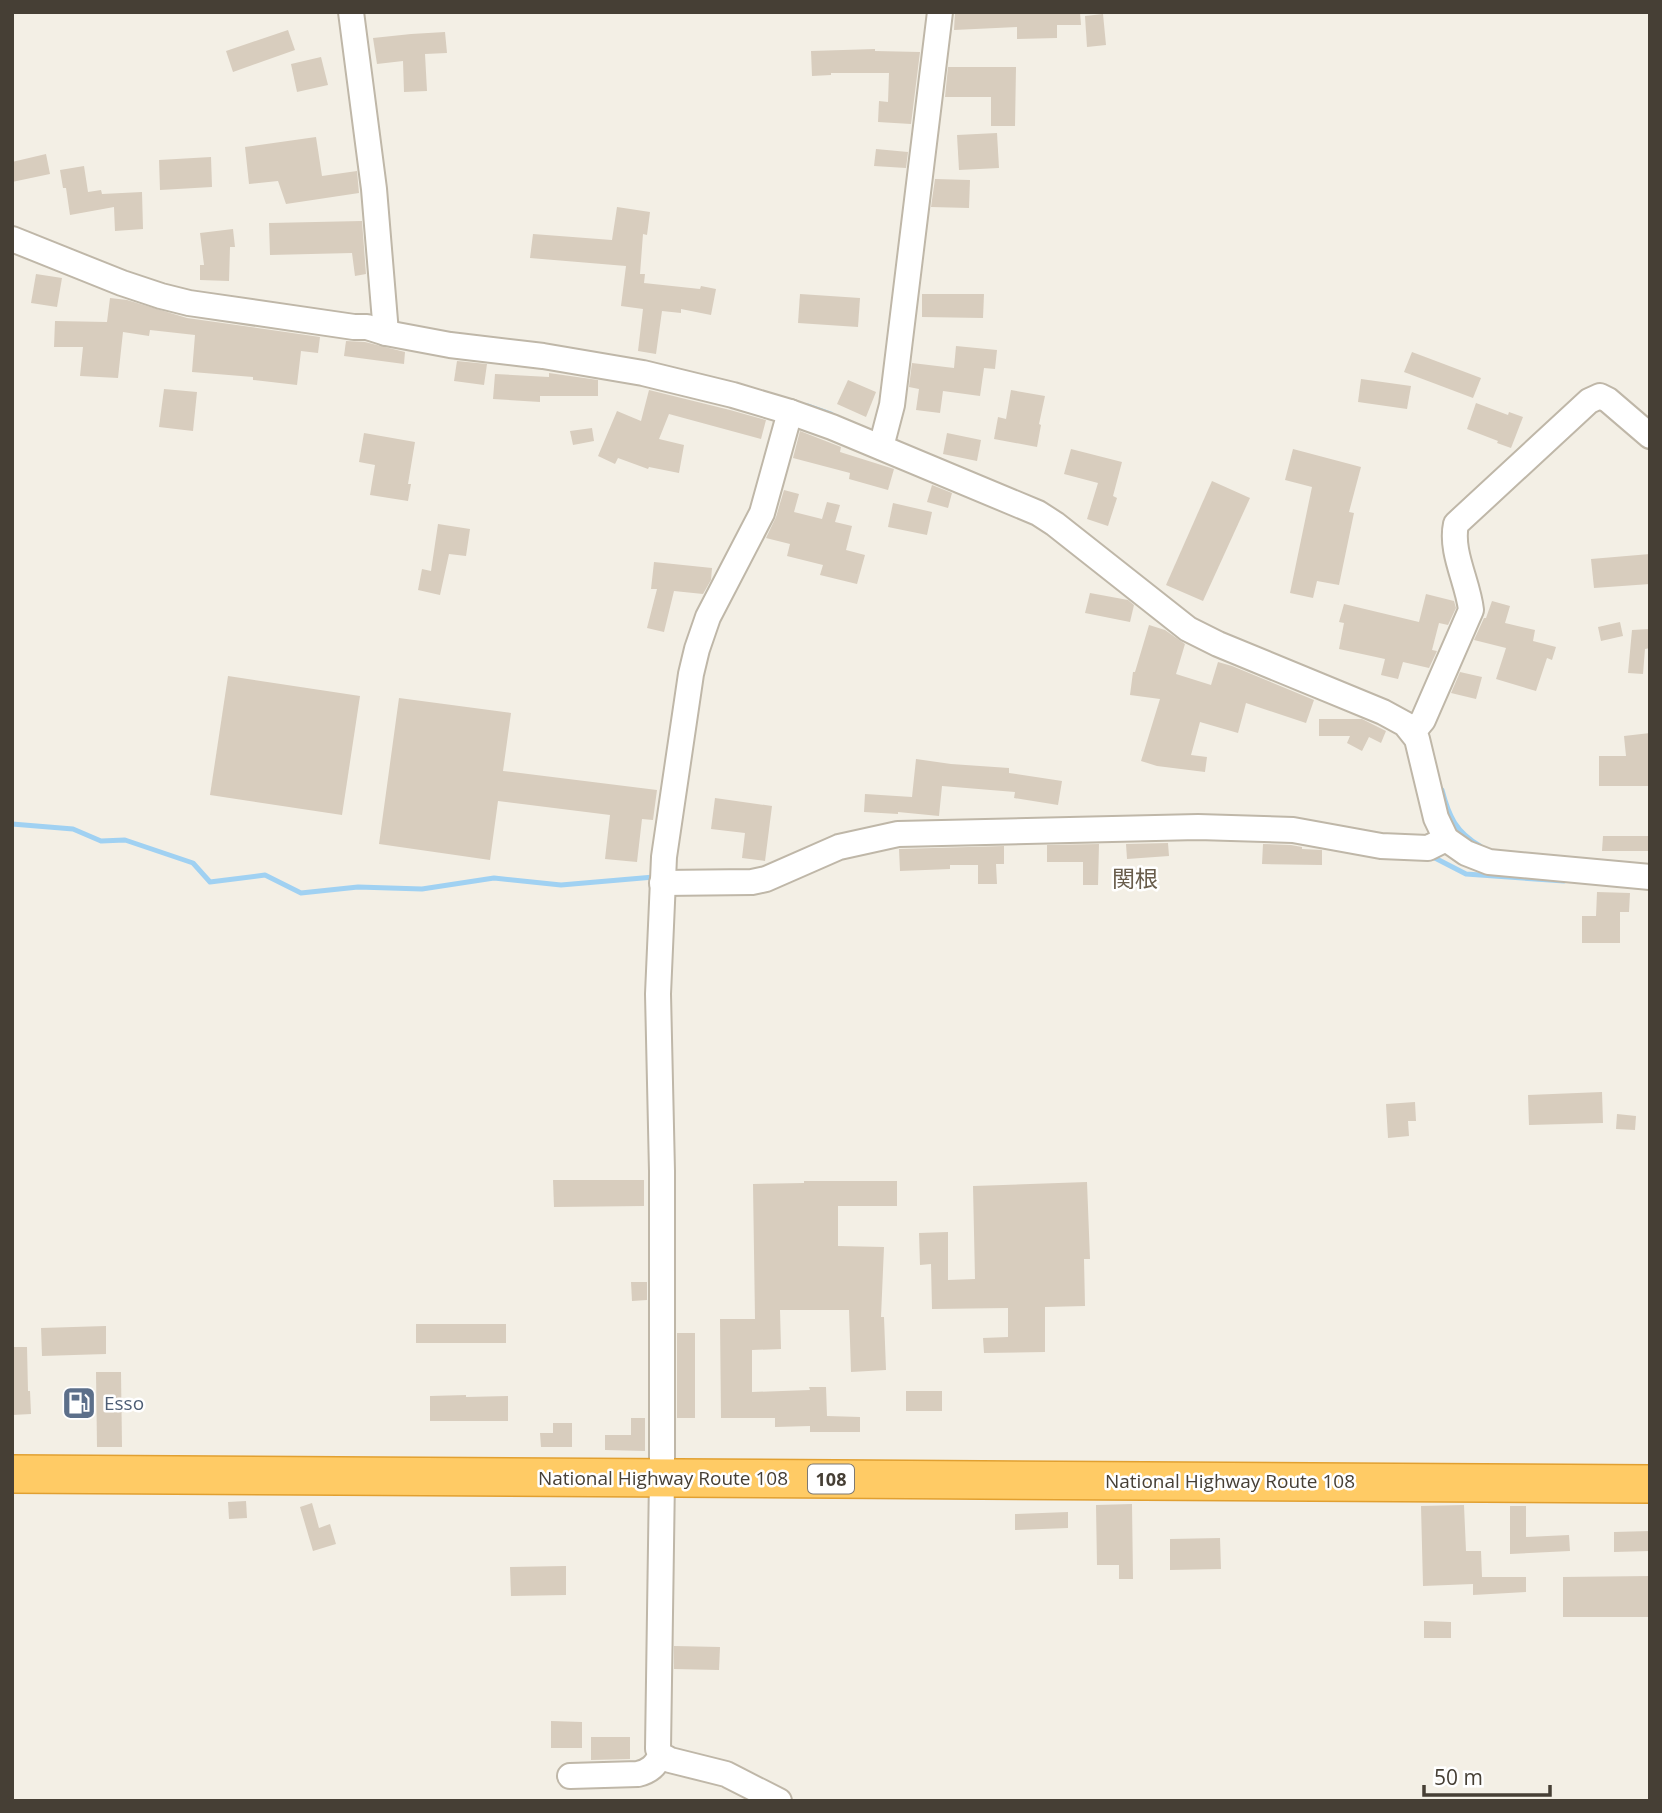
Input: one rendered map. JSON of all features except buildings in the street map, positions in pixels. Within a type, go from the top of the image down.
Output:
[{"type":"highway","name":"National Highway Route 108","points":[[12,1474],[1650,1484]]},
{"type":"street","points":[[351,12],[374,189],[386,333]]},
{"type":"street","points":[[881,447],[892,405],[940,12]]},
{"type":"street","points":[[12,239],[121,283],[189,303],[367,327],[450,345],[543,356],[643,373],[790,412],[1038,513],[1188,629],[1417,727]]},
{"type":"street","points":[[1650,436],[1600,396],[1589,401],[1456,524],[1454,540],[1470,596],[1471,610],[1417,727],[1436,818],[1446,839],[1466,853],[1489,862],[1650,877]]},
{"type":"street","points":[[779,1801],[726,1774],[670,1760],[661,1755],[658,1749],[662,1185],[658,994],[662,883],[691,674],[708,617],[762,513],[790,412]]},
{"type":"street","points":[[662,883],[752,882],[766,879],[839,847],[898,834],[1198,827],[1293,830],[1381,846],[1428,848],[1446,839]]},
{"type":"street","points":[[570,1776],[647,1772],[661,1755]]},
{"type":"waterway","points":[[808,406],[831,414]]},
{"type":"waterway","points":[[1442,790],[1459,829],[1480,846]]},
{"type":"waterway","points":[[12,824],[73,829],[101,841],[125,840],[193,863],[210,882],[265,875],[301,893],[358,887],[422,889],[494,878],[561,885],[654,877]]},
{"type":"waterway","points":[[1431,856],[1466,874],[1564,881]]},
{"type":"place","name":"Esso","points":[[79,1403]]},
{"type":"district","name":"関根","points":[[1135,878]]}]
